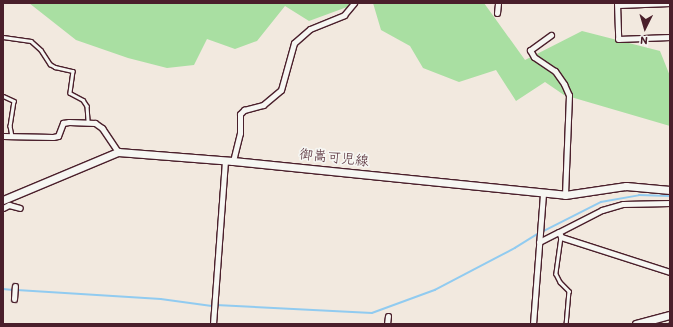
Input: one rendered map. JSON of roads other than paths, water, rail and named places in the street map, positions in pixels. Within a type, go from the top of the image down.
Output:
[{"type":"main road","name":"御嵩可児線","points":[[3,200],[118,152],[233,161],[565,195],[626,186],[670,190]]},
{"type":"main road","points":[[636,324],[670,315]]},
{"type":"street","points":[[233,161],[240,134],[240,114],[244,110],[263,105],[281,90],[294,43],[310,29],[344,15],[354,3]]},
{"type":"street","points":[[497,13],[498,3]]},
{"type":"street","points":[[670,3],[618,4],[618,39],[670,37]]},
{"type":"street","points":[[551,36],[530,50],[534,57],[555,71],[564,84],[569,95],[565,195]]},
{"type":"street","points":[[3,136],[53,137],[58,136],[63,123],[88,123],[99,125],[118,152]]},
{"type":"street","points":[[213,324],[225,161]]},
{"type":"street","points":[[533,324],[539,229],[543,193]]},
{"type":"street","points":[[539,239],[560,234],[602,210],[623,204],[670,203]]},
{"type":"street","points":[[3,208],[9,205],[20,208]]},
{"type":"street","points":[[560,234],[670,272]]},
{"type":"street","points":[[14,286],[14,296]]},
{"type":"street","points":[[387,324],[388,316]]},
{"type":"lane","points":[[3,37],[31,42],[41,50],[50,64],[55,67],[73,71],[70,94],[83,100],[86,105],[88,123]]},
{"type":"lane","points":[[3,96],[14,101],[10,126],[13,136]]},
{"type":"lane","points":[[560,234],[556,274],[560,282],[569,291],[566,324]]},
{"type":"waterway","points":[[542,232],[601,202],[639,195],[670,196]]},
{"type":"waterway","points":[[216,305],[372,313],[435,290],[515,248],[539,233]]},
{"type":"waterway","points":[[3,289],[13,290]]},
{"type":"waterway","points":[[17,290],[161,299],[212,306]]}]
